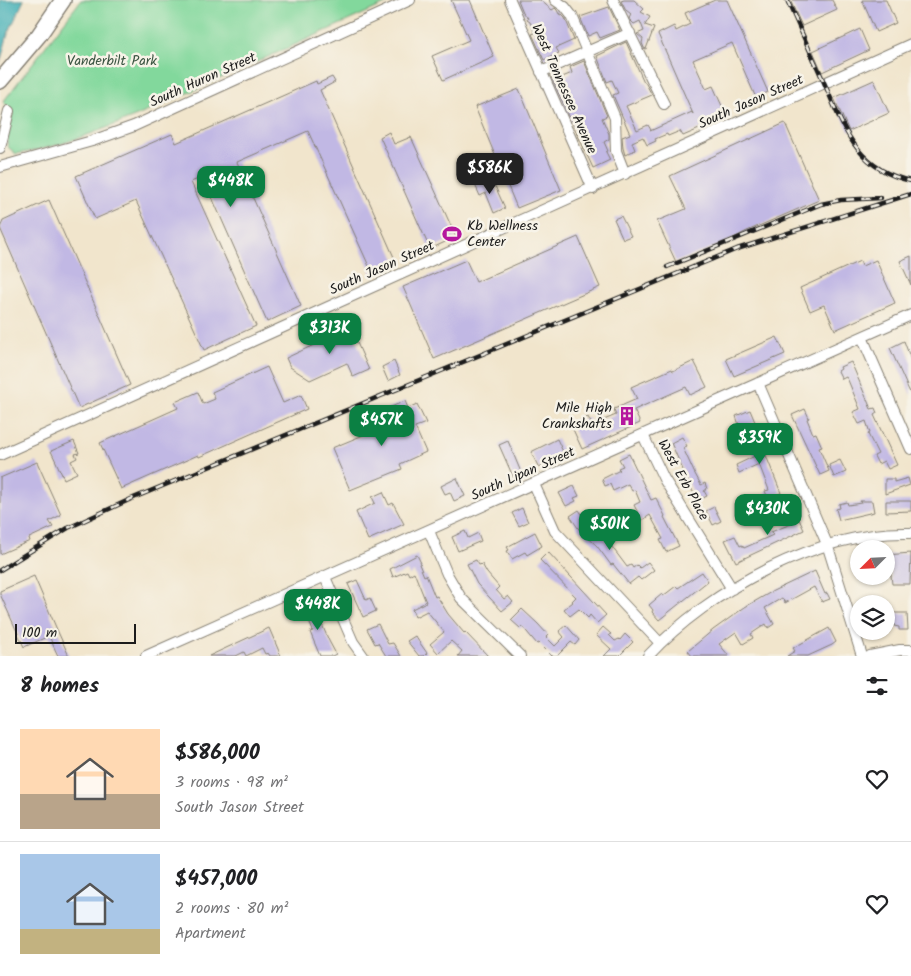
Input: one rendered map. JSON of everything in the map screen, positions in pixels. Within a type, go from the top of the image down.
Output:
[{"type":"highway","points":[[0,81],[39,35],[63,0]]},
{"type":"street","name":"South Huron Street","points":[[0,167],[92,141],[134,126],[410,0]]},
{"type":"street","name":"West Tennessee Avenue","points":[[510,0],[593,189]]},
{"type":"street","points":[[555,0],[565,7],[572,16],[615,118],[616,151],[625,174]]},
{"type":"street","points":[[614,0],[664,104]]},
{"type":"street","points":[[542,72],[630,33]]},
{"type":"street","name":"South Jason Street","points":[[0,455],[911,44]]},
{"type":"street","points":[[0,148],[9,111]]},
{"type":"street","name":"South Lipan Street","points":[[146,656],[911,315]]},
{"type":"street","points":[[862,336],[911,449]]},
{"type":"street","points":[[758,383],[827,544],[862,656]]},
{"type":"street","name":"West Erb Place","points":[[643,435],[668,486],[732,589]]},
{"type":"street","points":[[534,484],[555,531],[660,643]]},
{"type":"street","points":[[429,531],[447,574],[461,598],[520,656]]},
{"type":"street","points":[[648,656],[660,643],[691,617],[732,589],[803,552],[827,544],[871,535],[911,532]]},
{"type":"street","points":[[326,577],[353,642],[363,656]]},
{"type":"street","points":[[870,656],[900,650],[911,650]]},
{"type":"green space","name":"Vanderbilt Park","points":[[81,0],[394,0],[137,116],[62,143],[16,154],[8,147],[7,142],[13,112],[3,102]]},
{"type":"water","points":[[0,0],[24,0],[8,34],[0,63]]},
{"type":"building","points":[[451,0],[470,0],[494,57],[443,80],[432,56],[469,40]]},
{"type":"building","points":[[518,0],[540,0],[552,10],[555,8],[560,16],[562,15],[565,18],[574,40],[556,48],[559,53],[544,60],[532,34],[535,33]]},
{"type":"building","points":[[634,0],[644,9],[641,12],[650,17],[645,25],[654,28],[646,49],[642,43],[643,39],[637,34],[644,31],[640,21],[634,24],[631,21],[629,18],[631,15],[626,11],[621,1]]},
{"type":"building","points":[[715,0],[727,0],[768,92],[756,98],[732,43],[693,60],[706,89],[713,86],[727,117],[683,136],[680,131],[668,136],[667,134],[647,145],[643,137],[632,142],[635,150],[625,155],[622,137],[630,134],[613,95],[618,93],[612,80],[607,82],[597,56],[626,42],[652,95],[626,106],[637,130],[648,125],[650,131],[692,112],[693,114],[658,34],[674,26],[676,31],[690,24],[685,13]]},
{"type":"building","points":[[790,0],[832,0],[837,10],[802,26]]},
{"type":"building","points":[[862,0],[886,0],[896,23],[876,32]]},
{"type":"building","points":[[609,7],[620,30],[600,38],[597,32],[588,36],[580,17]]},
{"type":"building","points":[[860,29],[869,50],[822,72],[813,51]]},
{"type":"building","points":[[584,61],[607,116],[602,118],[609,134],[609,139],[604,142],[610,160],[593,168],[551,77],[558,74],[560,78],[572,73],[570,67]]},
{"type":"building","points":[[332,77],[335,82],[320,90],[397,264],[373,275],[308,131],[237,162],[301,306],[267,322],[203,177],[191,182],[256,326],[204,350],[136,201],[95,219],[76,176],[172,134],[176,143],[316,81],[317,84]]},
{"type":"building","points":[[874,80],[889,113],[849,131],[834,98]]},
{"type":"building","points":[[519,89],[561,190],[517,208],[475,107]]},
{"type":"building","points":[[785,123],[819,200],[747,231],[722,244],[676,262],[657,221],[686,209],[670,176]]},
{"type":"building","points":[[389,132],[394,144],[411,137],[456,237],[430,249],[380,137]]},
{"type":"building","points":[[482,177],[488,190],[495,186],[505,208],[494,213],[486,193],[480,196],[473,180]]},
{"type":"building","points":[[49,200],[130,385],[79,408],[0,228],[3,221]]},
{"type":"building","points":[[621,216],[631,236],[623,239],[614,219]]},
{"type":"building","points":[[578,237],[600,287],[434,359],[403,287],[466,260],[476,282]]},
{"type":"building","points":[[911,256],[911,285],[900,261]]},
{"type":"building","points":[[876,260],[895,303],[835,330],[824,305],[810,311],[800,288],[860,261],[862,266]]},
{"type":"building","points":[[347,320],[369,370],[353,377],[347,363],[310,380],[290,367],[286,358],[335,335],[332,327]]},
{"type":"building","points":[[777,337],[785,354],[734,376],[726,359]]},
{"type":"building","points":[[904,341],[911,360],[911,395],[890,348]]},
{"type":"building","points":[[394,361],[400,375],[388,381],[382,367]]},
{"type":"building","points":[[694,361],[707,387],[690,395],[686,387],[634,410],[640,423],[582,449],[571,425],[588,417],[592,425],[616,415],[614,409],[637,399],[631,387]]},
{"type":"building","points":[[851,362],[871,409],[875,408],[877,413],[874,415],[897,465],[888,469],[884,461],[878,464],[874,456],[878,454],[868,434],[870,433],[866,421],[859,424],[853,412],[860,409],[848,380],[846,377],[842,379],[838,371],[841,369],[840,367]]},
{"type":"building","points":[[267,367],[283,403],[301,395],[307,409],[121,489],[100,443],[178,408],[175,402],[198,392],[203,404],[215,399],[212,392]]},
{"type":"building","points":[[405,401],[408,408],[417,404],[426,423],[415,427],[426,452],[400,464],[402,469],[350,490],[332,448],[390,424],[384,410]]},
{"type":"building","points":[[805,409],[813,434],[816,433],[822,447],[819,448],[829,471],[820,475],[792,415]]},
{"type":"building","points":[[750,410],[755,422],[740,428],[736,416]]},
{"type":"building","points":[[757,433],[781,493],[768,498],[765,491],[769,490],[759,464],[739,473],[736,465],[755,456],[749,444],[746,445],[744,439]]},
{"type":"building","points":[[682,437],[687,446],[683,448],[694,472],[701,485],[705,483],[707,489],[704,491],[707,496],[697,501],[671,443]]},
{"type":"building","points":[[557,439],[565,456],[539,468],[531,452]]},
{"type":"building","points":[[74,441],[79,453],[75,454],[77,458],[71,461],[77,473],[64,479],[51,451]]},
{"type":"building","points":[[508,441],[523,477],[515,481],[499,445]]},
{"type":"building","points":[[629,454],[651,500],[656,498],[679,546],[666,552],[660,540],[663,539],[650,515],[632,527],[628,520],[638,513],[634,505],[640,502],[635,490],[632,491],[628,484],[613,491],[610,484],[605,486],[602,479],[620,470],[618,468],[623,466],[619,459]]},
{"type":"building","points":[[840,460],[846,472],[834,477],[829,465]]},
{"type":"building","points":[[37,462],[61,515],[49,521],[53,527],[29,538],[30,541],[0,554],[0,478]]},
{"type":"building","points":[[457,478],[465,496],[454,501],[450,492],[445,494],[441,486]]},
{"type":"building","points":[[908,478],[910,485],[885,494],[885,479],[894,479],[894,482]]},
{"type":"building","points":[[574,486],[579,496],[574,498],[576,501],[566,506],[559,493]]},
{"type":"building","points":[[383,492],[389,505],[393,503],[404,524],[368,540],[356,512],[375,503],[372,497]]},
{"type":"building","points":[[793,500],[804,530],[736,562],[725,540],[735,536],[740,546],[742,545],[744,548],[773,535],[771,532],[791,524],[790,521],[792,521],[785,503]]},
{"type":"building","points":[[860,501],[872,501],[874,512],[839,520],[836,509],[840,508],[839,504],[847,502],[848,505],[861,503]]},
{"type":"building","points":[[886,501],[911,501],[911,511],[886,512]]},
{"type":"building","points":[[714,507],[721,521],[713,525],[706,511]]},
{"type":"building","points":[[522,508],[528,522],[519,526],[512,513]]},
{"type":"building","points":[[579,510],[593,530],[597,527],[627,567],[631,565],[633,568],[637,565],[640,568],[648,562],[654,570],[641,580],[638,577],[629,584],[613,564],[611,565],[597,546],[578,528],[570,516]]},
{"type":"building","points":[[465,531],[468,538],[478,533],[481,541],[458,551],[452,537]]},
{"type":"building","points":[[535,532],[542,546],[527,555],[525,552],[512,559],[507,551],[509,550],[507,547]]},
{"type":"building","points":[[548,552],[606,615],[597,623],[590,615],[588,618],[579,609],[570,616],[564,609],[576,597],[540,560]]},
{"type":"building","points":[[911,553],[910,584],[895,584],[895,554]]},
{"type":"building","points":[[417,555],[424,576],[426,575],[435,597],[437,596],[448,614],[464,633],[488,656],[458,656],[462,651],[451,641],[438,653],[430,644],[444,632],[427,611],[415,617],[412,609],[426,602],[414,572],[409,575],[407,571],[393,577],[390,569]]},
{"type":"building","points":[[476,560],[479,565],[482,564],[499,587],[496,590],[504,599],[508,596],[513,602],[502,611],[477,584],[467,564]]},
{"type":"building","points":[[815,571],[825,594],[827,593],[830,599],[822,602],[814,587],[785,603],[782,598],[765,608],[774,624],[768,628],[766,624],[751,634],[753,638],[743,644],[736,632],[719,644],[729,656],[692,656],[688,651],[745,607]]},
{"type":"building","points":[[702,572],[708,581],[659,620],[649,605],[662,594],[663,596],[676,586],[678,588]]},
{"type":"building","points":[[34,576],[69,656],[58,656],[49,636],[24,647],[0,594],[0,591]]},
{"type":"building","points":[[357,580],[366,600],[370,598],[376,611],[363,617],[348,584]]},
{"type":"building","points":[[312,601],[336,654],[332,656],[320,656],[310,632],[313,631],[302,605]]},
{"type":"building","points":[[522,609],[548,635],[546,637],[555,646],[564,637],[559,631],[566,625],[579,640],[575,645],[571,642],[557,656],[552,656],[539,643],[537,644],[522,626],[520,628],[511,620]]},
{"type":"building","points":[[895,613],[907,613],[908,630],[899,630],[899,627],[895,626]]},
{"type":"building","points":[[378,624],[388,644],[393,643],[401,656],[386,656],[378,643],[375,644],[367,629]]},
{"type":"building","points":[[603,627],[611,634],[609,635],[615,641],[620,640],[625,634],[633,642],[619,656],[604,656],[611,649],[596,635]]},
{"type":"building","points":[[269,628],[281,656],[265,654],[262,648],[246,656],[244,652],[236,656],[209,656]]},
{"type":"building","points":[[829,628],[836,642],[832,645],[808,656],[787,656],[795,651],[793,648]]},
{"type":"building","points":[[415,636],[427,653],[424,656],[419,656],[407,641]]},
{"type":"railway","points":[[787,0],[837,114],[854,143],[876,167],[911,181]]},
{"type":"railway","points":[[0,570],[68,528],[131,499],[737,249],[911,194]]},
{"type":"railway","points":[[667,267],[821,204],[841,200],[881,198]]},
{"type":"place","name":"Kb Wellness Center","points":[[452,234]]},
{"type":"place","name":"Mile High Crankshafts","points":[[627,416]]}]
